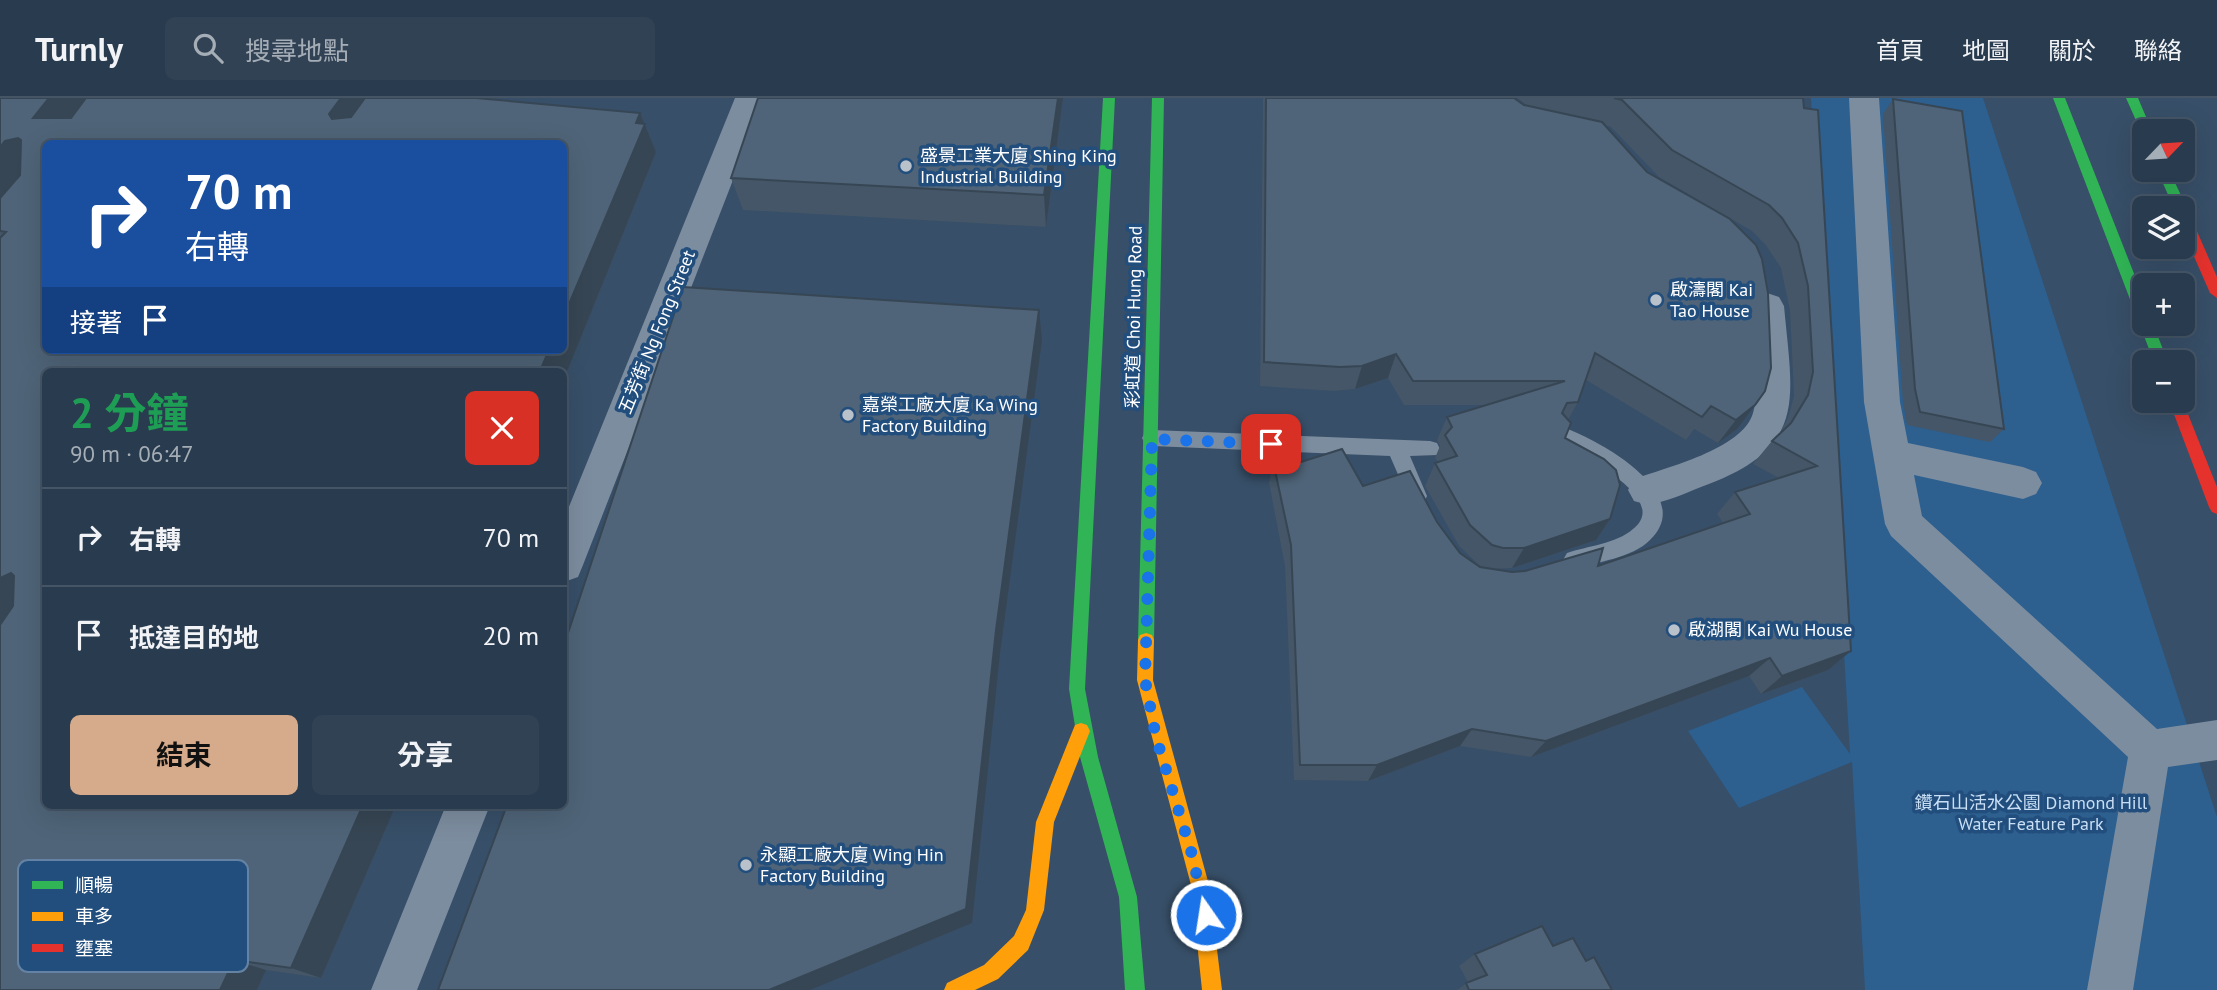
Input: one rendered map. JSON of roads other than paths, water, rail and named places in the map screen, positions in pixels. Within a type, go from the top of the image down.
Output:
[{"type":"main road","name":"彩虹道 Choi Hung Road","points":[[1109,98],[1077,688],[1082,732],[1122,868],[1133,923],[1135,990]]},
{"type":"main road","name":"彩虹道 Choi Hung Road","points":[[1158,98],[1145,680],[1156,737],[1191,851],[1206,915],[1212,990]]},
{"type":"main road","points":[[2059,98],[2132,287]]},
{"type":"main road","points":[[2132,98],[2141,119]]},
{"type":"main road","points":[[2195,243],[2217,293]]},
{"type":"main road","points":[[2181,413],[2217,507]]},
{"type":"main road","points":[[954,990],[991,972],[1021,943],[1035,910],[1045,822],[1082,732]]},
{"type":"street","name":"五芳街 Ng Fong Street","points":[[567,557],[750,98]]},
{"type":"street","points":[[1864,98],[1882,402],[1904,524],[2150,750]]},
{"type":"street","points":[[1647,490],[1734,456],[1762,434],[1771,416],[1773,396],[1762,272]]},
{"type":"street","points":[[1891,455],[2023,483]]},
{"type":"street","points":[[2150,750],[2217,740]]},
{"type":"street","points":[[2110,990],[2150,750]]},
{"type":"street","points":[[394,990],[466,809]]},
{"type":"lane","points":[[1558,566],[1636,539],[1648,529],[1653,512],[1647,490],[1612,464],[1562,435]]},
{"type":"lane","points":[[1152,439],[1430,449]]},
{"type":"lane","points":[[1396,447],[1410,484],[1429,516]]},
{"type":"place","name":"盛景工業大廈 Shing King Industrial Building","points":[[906,166]]},
{"type":"place","name":"啟濤閣 Kai Tao House","points":[[1656,300]]},
{"type":"place","name":"嘉榮工廠大廈 Ka Wing Factory Building","points":[[848,415]]},
{"type":"place","name":"啟湖閣 Kai Wu House","points":[[1674,630]]},
{"type":"place","name":"永顯工廠大廈 Wing Hin Factory Building","points":[[746,865]]},
{"type":"park label","name":"鑽石山活水公園 Diamond Hill Water Feature Park","points":[[2031,813]]}]
